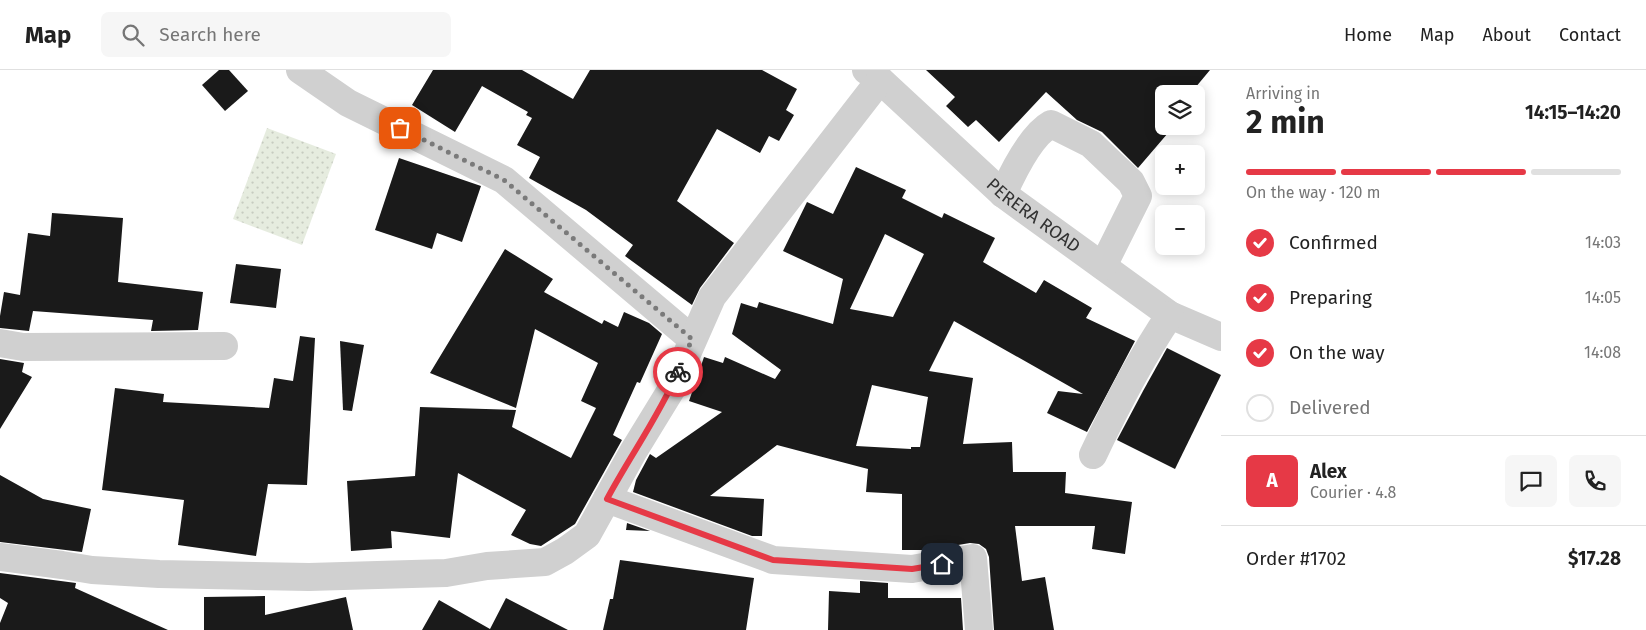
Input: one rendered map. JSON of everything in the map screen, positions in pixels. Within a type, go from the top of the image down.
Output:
[{"type":"street","points":[[300,70],[348,103],[504,180],[692,339]]},
{"type":"street","points":[[0,557],[62,564],[92,570],[159,574],[309,577],[446,573],[487,566],[545,562],[565,551],[587,536],[632,452],[670,390],[712,297],[873,75]]},
{"type":"street","name":"PERERA ROAD","points":[[873,75],[1003,194],[1170,315],[1221,337]]},
{"type":"street","points":[[1003,194],[1015,169],[1042,129],[1051,124],[1091,144],[1131,182],[1138,196],[1103,266]]},
{"type":"street","points":[[1093,455],[1113,412],[1148,347],[1170,315]]},
{"type":"street","points":[[0,343],[23,347],[224,346]]},
{"type":"street","points":[[607,499],[773,560],[912,569],[973,558],[979,630]]},
{"type":"shaded area","points":[[267,128],[336,154],[302,245],[233,219]]},
{"type":"building","points":[[219,70],[229,70],[248,91],[225,111],[202,85]]},
{"type":"building","points":[[433,70],[522,70],[573,99],[590,70],[762,70],[797,89],[786,110],[794,115],[779,141],[769,136],[760,153],[717,129],[677,201],[734,243],[700,288],[692,305],[625,256],[633,245],[586,210],[529,178],[540,157],[517,145],[532,118],[526,115],[528,112],[482,86],[455,132],[412,105]]},
{"type":"building","points":[[926,70],[1210,70],[1198,85],[1155,85],[1155,135],[1166,135],[1158,145],[1155,145],[1155,148],[1138,168],[1102,132],[1077,120],[1046,92],[999,142],[976,120],[968,127],[946,106],[955,97]]},
{"type":"building","points":[[399,158],[481,186],[462,242],[437,233],[432,249],[375,230]]},
{"type":"building","points":[[856,167],[906,190],[902,198],[942,218],[944,213],[995,238],[983,262],[1036,293],[1044,280],[1092,308],[1086,318],[1135,341],[1087,432],[1047,413],[1058,391],[1083,394],[954,321],[929,371],[973,378],[963,444],[1012,442],[1013,472],[1066,472],[1065,493],[1132,502],[1125,554],[1092,549],[1095,526],[1015,526],[1022,581],[1045,577],[1054,630],[994,630],[989,557],[986,549],[979,544],[970,543],[928,550],[902,550],[902,494],[866,492],[868,469],[777,445],[710,496],[764,499],[762,536],[752,536],[633,492],[636,480],[650,454],[656,458],[722,412],[689,401],[704,357],[723,363],[725,357],[775,379],[781,370],[732,334],[741,303],[757,308],[759,302],[833,324],[843,279],[783,251],[807,202],[833,214]],"holes":[[[885,234],[924,254],[893,317],[850,309]],[[872,385],[928,397],[920,447],[911,447],[911,449],[856,446]]]},
{"type":"building","points":[[52,213],[123,218],[118,282],[203,292],[198,330],[151,331],[153,320],[33,311],[29,331],[0,328],[4,292],[20,295],[28,233],[50,236]]},
{"type":"building","points":[[505,249],[553,279],[544,292],[602,324],[604,320],[618,327],[624,312],[649,323],[662,334],[640,383],[637,382],[613,435],[622,440],[575,524],[541,546],[530,544],[511,535],[526,510],[458,473],[450,538],[391,531],[392,548],[351,551],[347,481],[415,476],[420,407],[516,410],[512,427],[571,458],[596,408],[581,401],[598,363],[535,329],[516,408],[430,373]]},
{"type":"building","points":[[236,264],[281,269],[276,308],[230,303]]},
{"type":"building","points":[[300,336],[315,338],[307,485],[268,484],[256,556],[178,545],[184,500],[102,490],[115,388],[164,394],[163,402],[269,408],[274,378],[293,381]]},
{"type":"building","points":[[340,341],[364,345],[352,411],[343,410]]},
{"type":"building","points":[[1167,348],[1221,375],[1175,469],[1117,440]]},
{"type":"building","points":[[0,359],[24,363],[22,372],[32,377],[0,429]]},
{"type":"building","points":[[0,475],[43,499],[91,509],[82,552],[0,542]]},
{"type":"building","points":[[627,523],[650,531],[626,530]]},
{"type":"building","points":[[620,560],[754,578],[746,630],[603,630],[610,599],[613,599]]},
{"type":"building","points":[[0,573],[76,583],[75,588],[168,630],[0,630],[0,623],[8,603],[0,598]]},
{"type":"building","points":[[860,581],[888,583],[888,598],[961,598],[963,630],[828,630],[829,591],[860,593]]},
{"type":"building","points":[[265,596],[265,615],[346,597],[353,630],[204,630],[204,597]]},
{"type":"building","points":[[506,598],[568,630],[422,630],[439,600],[490,629]]},
{"type":"way so far","points":[[400,128],[504,180],[692,339],[678,372]]},
{"type":"route","points":[[678,372],[658,413],[632,452],[607,499],[773,560],[912,569],[942,564]]}]
